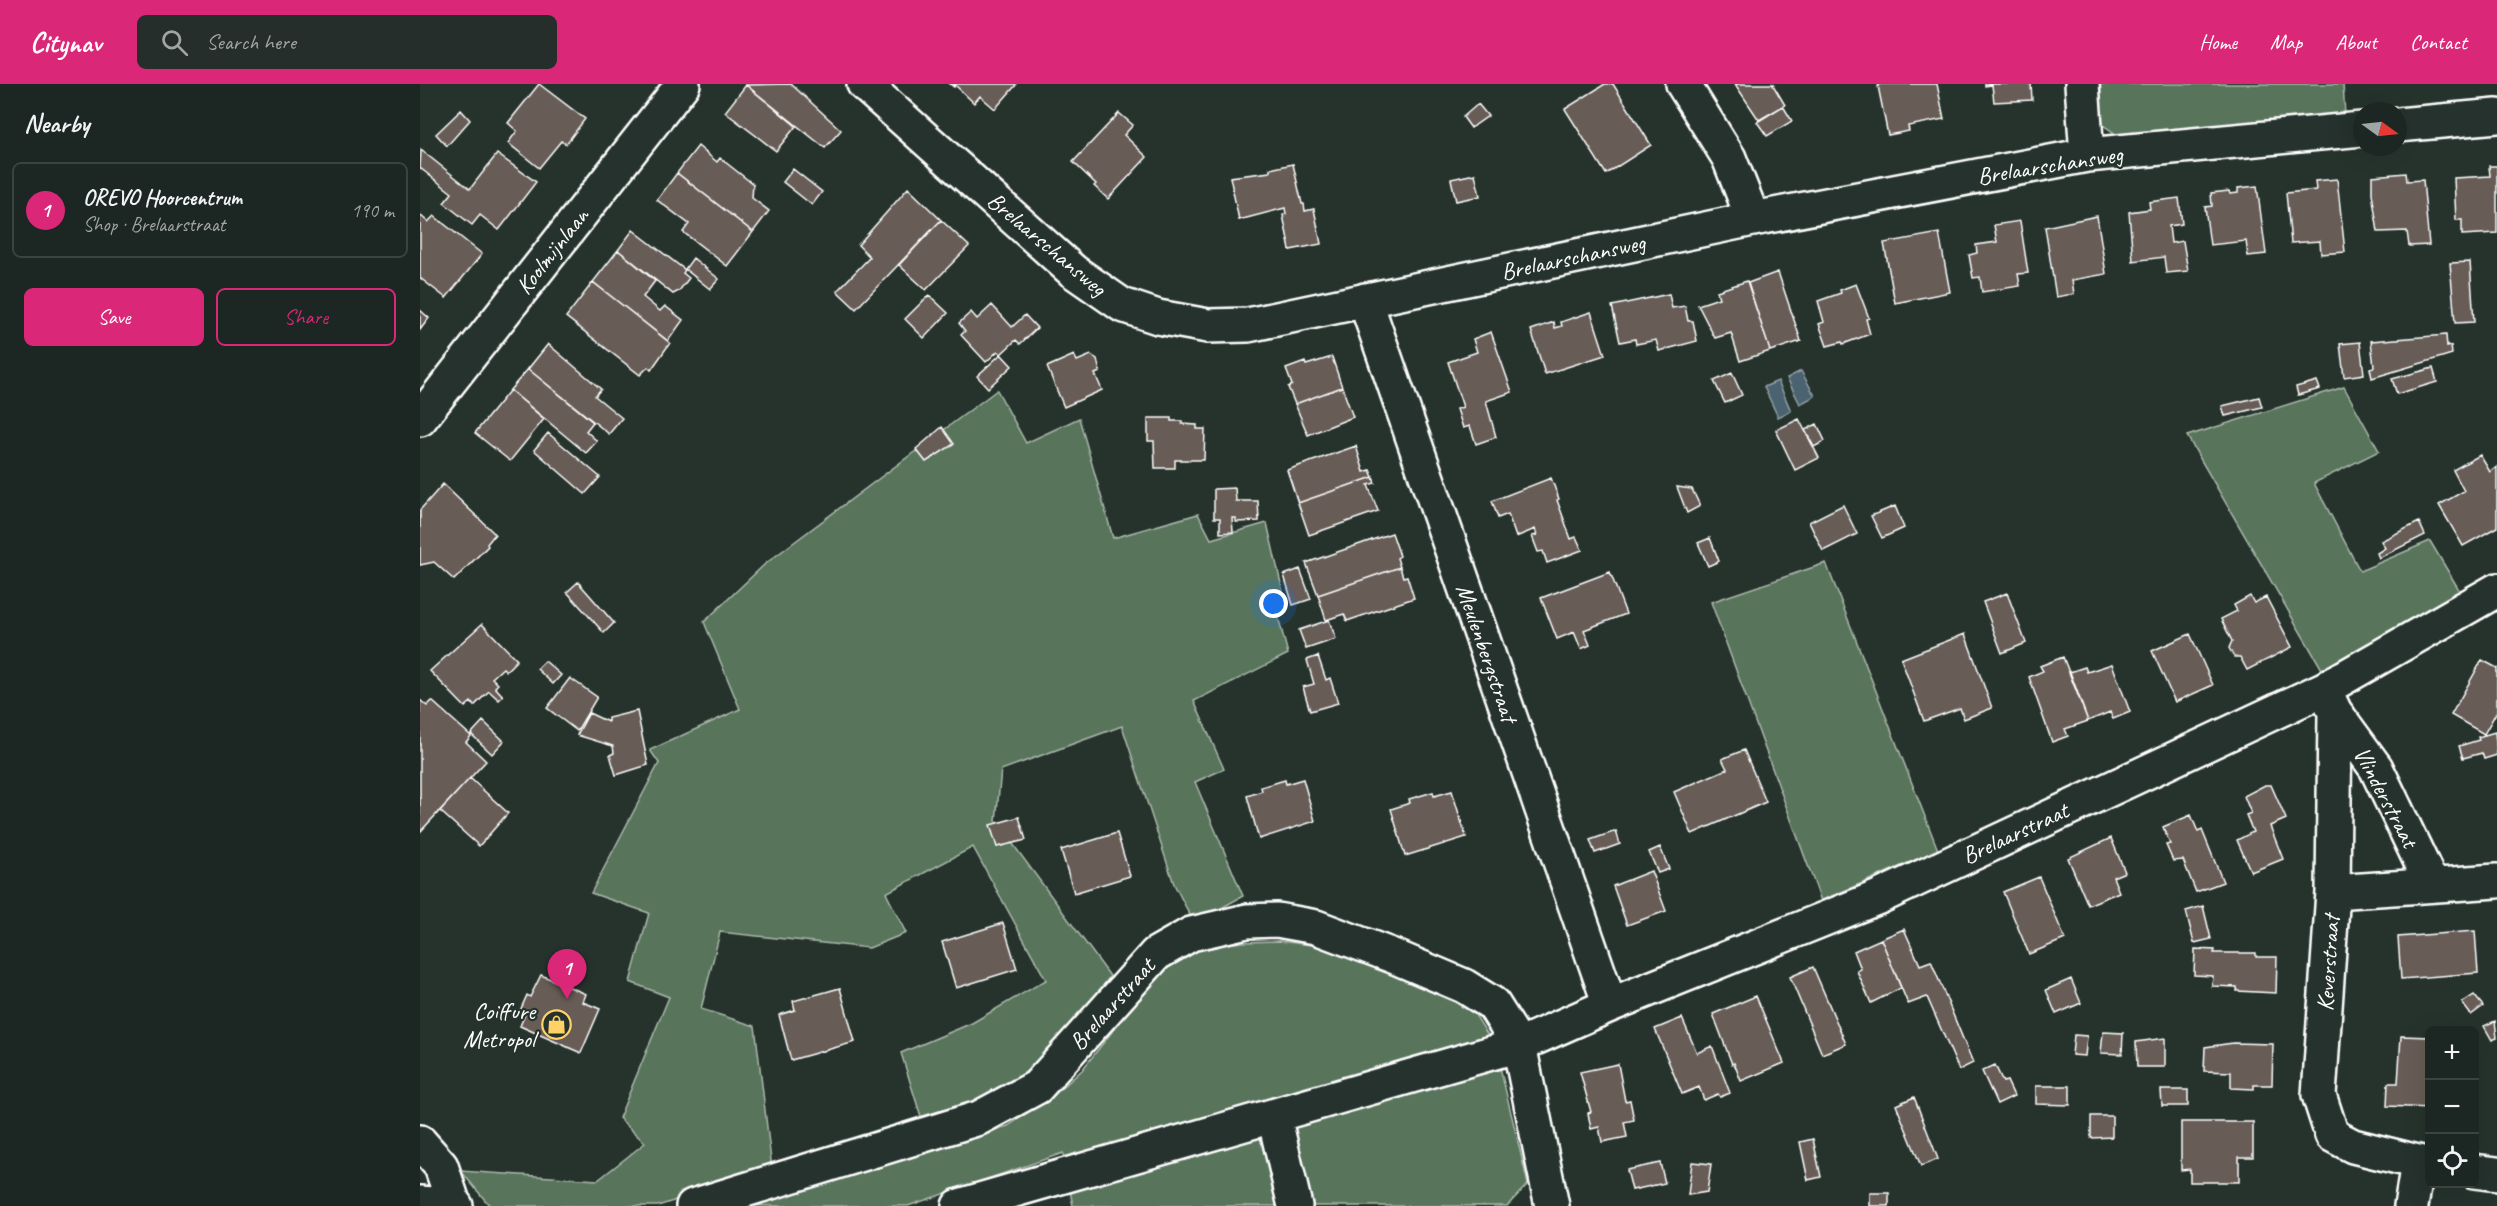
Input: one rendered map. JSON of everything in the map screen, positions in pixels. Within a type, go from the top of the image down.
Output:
[{"type":"street","name":"Koolmijnlaan","points":[[420,418],[683,84]]},
{"type":"street","name":"Brelaarschansweg","points":[[864,84],[1073,271],[1122,305],[1158,317],[1208,326],[1248,326],[1753,219],[2087,155],[2353,130]]},
{"type":"street","points":[[1683,84],[1729,158],[1753,219]]},
{"type":"street","points":[[2082,84],[2087,155]]},
{"type":"street","points":[[2407,125],[2497,116]]},
{"type":"street","name":"Meulenbergstraat","points":[[1365,300],[1610,1005]]},
{"type":"street","name":"Brelaarstraat","points":[[959,1206],[1519,1045],[1610,1005],[1879,897],[2330,700],[2497,590]]},
{"type":"street","name":"Vlinderstraat","points":[[2330,700],[2376,768],[2432,885]]},
{"type":"street","name":"Keverstraat","points":[[2330,700],[2333,892],[2319,1095],[2332,1135],[2353,1146],[2424,1164]]},
{"type":"street","name":"Vlinderstraat","points":[[2333,892],[2497,881]]},
{"type":"street","name":"Brelaarstraat","points":[[693,1206],[979,1118],[1037,1086],[1156,954],[1191,934],[1247,921],[1277,920],[1316,927],[1464,986],[1493,1004],[1519,1045]]},
{"type":"street","points":[[1519,1045],[1552,1206]]},
{"type":"street","points":[[1274,1116],[1295,1206]]},
{"type":"street","points":[[420,1142],[441,1166],[455,1206],[420,1203]]},
{"type":"street","points":[[2411,1206],[2424,1164]]},
{"type":"street","points":[[2479,1172],[2497,1174]]},
{"type":"green space","points":[[2094,84],[2343,84],[2345,115],[2119,136],[2103,125]]},
{"type":"green space","points":[[2344,387],[2379,451],[2314,483],[2360,571],[2430,541],[2461,593],[2323,671],[2187,436]]},
{"type":"green space","points":[[997,390],[1026,443],[1079,418],[1113,538],[1198,514],[1211,539],[1267,523],[1285,601],[1275,605],[1288,654],[1194,701],[1224,769],[1195,782],[1243,896],[1216,911],[1192,919],[1174,884],[1122,726],[1001,770],[996,821],[1110,976],[1069,1030],[1035,1064],[1017,1079],[979,1101],[922,1120],[901,1053],[972,1023],[1046,980],[973,847],[886,893],[906,933],[869,948],[720,932],[701,1009],[755,1026],[772,1169],[658,1206],[490,1206],[461,1171],[598,1180],[645,1143],[619,1118],[669,997],[630,982],[649,913],[591,893],[659,763],[650,750],[740,709],[704,622],[765,564]]},
{"type":"green space","points":[[1826,563],[1938,850],[1821,901],[1711,602]]},
{"type":"green space","points":[[1279,941],[1320,946],[1442,989],[1470,1007],[1495,1046],[1528,1184],[1507,1206],[1073,1206],[1063,1153],[908,1206],[727,1206],[1008,1126],[1054,1095],[1082,1070],[1151,982],[1181,957],[1209,946]]},
{"type":"water","points":[[1801,371],[1815,396],[1800,404],[1787,378]]},
{"type":"water","points":[[1778,381],[1791,411],[1778,417],[1764,387]]},
{"type":"building","points":[[539,84],[585,119],[566,144],[561,141],[539,168],[508,143],[517,131],[508,123]]},
{"type":"building","points":[[791,84],[841,130],[825,148],[746,85]]},
{"type":"building","points":[[950,84],[1016,85],[995,109],[980,96],[974,103],[955,85],[954,87]]},
{"type":"building","points":[[1605,84],[1613,84],[1651,145],[1606,174],[1565,109]]},
{"type":"building","points":[[1735,84],[1775,84],[1773,85],[1785,105],[1759,120]]},
{"type":"building","points":[[1881,84],[1937,84],[1944,119],[1908,126],[1909,131],[1888,135],[1878,86]]},
{"type":"building","points":[[1985,84],[2031,84],[2032,100],[1994,102],[1992,85],[1985,86]]},
{"type":"building","points":[[746,85],[796,126],[776,151],[725,112]]},
{"type":"building","points":[[1478,104],[1488,116],[1471,128],[1463,117]]},
{"type":"building","points":[[1783,106],[1792,121],[1767,136],[1757,122]]},
{"type":"building","points":[[461,110],[470,120],[447,146],[436,134]]},
{"type":"building","points":[[1119,113],[1133,125],[1124,135],[1147,157],[1108,199],[1073,162]]},
{"type":"building","points":[[698,146],[717,162],[720,158],[753,184],[752,198],[769,211],[753,232],[677,173]]},
{"type":"building","points":[[421,150],[470,189],[497,154],[536,182],[499,230],[480,215],[472,225],[444,203],[452,193],[420,168]]},
{"type":"building","points":[[1293,164],[1305,211],[1314,209],[1321,244],[1290,250],[1283,215],[1286,214],[1285,208],[1239,220],[1230,177],[1270,172],[1270,169]]},
{"type":"building","points":[[2489,166],[2497,166],[2497,233],[2462,235],[2462,220],[2456,220],[2454,178],[2490,176]]},
{"type":"building","points":[[793,169],[822,192],[812,205],[783,182]]},
{"type":"building","points":[[677,173],[753,232],[727,266],[683,232],[689,224],[657,200]]},
{"type":"building","points":[[2406,173],[2407,181],[2423,180],[2429,245],[2409,246],[2407,231],[2378,232],[2372,193],[2372,176]]},
{"type":"building","points":[[1475,174],[1480,196],[1456,201],[1451,179]]},
{"type":"building","points":[[2337,179],[2345,252],[2321,254],[2320,241],[2291,243],[2286,193],[2316,190],[2315,181]]},
{"type":"building","points":[[2257,186],[2266,254],[2248,256],[2246,241],[2210,245],[2205,207],[2212,206],[2211,193],[2229,191],[2230,194],[2238,193],[2238,188]]},
{"type":"building","points":[[908,188],[941,220],[856,309],[837,291],[870,257],[858,245]]},
{"type":"building","points":[[2179,198],[2182,224],[2169,226],[2171,243],[2183,241],[2188,271],[2166,273],[2164,257],[2133,261],[2129,212],[2150,209],[2149,202]]},
{"type":"building","points":[[420,215],[428,222],[434,216],[482,254],[446,298],[420,278]]},
{"type":"building","points":[[2097,216],[2106,274],[2072,280],[2074,294],[2056,297],[2045,227]]},
{"type":"building","points":[[941,220],[969,246],[926,290],[899,265]]},
{"type":"building","points":[[2020,221],[2028,273],[2018,274],[2020,286],[1982,292],[1980,277],[1973,278],[1969,255],[1977,253],[1976,245],[1997,242],[1994,225]]},
{"type":"building","points":[[633,230],[685,270],[683,273],[689,278],[679,291],[673,294],[618,250]]},
{"type":"building","points":[[1939,233],[1950,292],[1895,303],[1884,243]]},
{"type":"building","points":[[618,250],[655,281],[643,297],[660,311],[665,306],[683,320],[668,341],[593,282]]},
{"type":"building","points":[[693,258],[719,279],[710,289],[685,269]]},
{"type":"building","points":[[2470,262],[2474,322],[2455,323],[2450,263]]},
{"type":"building","points":[[1778,272],[1801,341],[1770,351],[1748,283]]},
{"type":"building","points":[[1747,281],[1770,351],[1740,361],[1731,333],[1715,338],[1698,305],[1719,298],[1717,291]]},
{"type":"building","points":[[593,282],[670,343],[651,370],[648,367],[640,375],[566,317]]},
{"type":"building","points":[[1856,284],[1869,318],[1866,319],[1870,334],[1843,344],[1842,342],[1827,346],[1819,324],[1824,322],[1818,301],[1841,293],[1840,290]]},
{"type":"building","points":[[1669,294],[1672,308],[1685,306],[1688,321],[1693,321],[1697,341],[1659,351],[1656,340],[1636,344],[1635,339],[1620,342],[1612,306]]},
{"type":"building","points":[[929,295],[948,313],[924,338],[905,319]]},
{"type":"building","points":[[992,305],[1012,327],[1025,315],[1037,328],[1020,344],[1016,340],[1001,354],[998,351],[986,362],[961,335],[965,331],[959,323],[971,312],[977,319]]},
{"type":"building","points":[[420,310],[429,318],[420,330]]},
{"type":"building","points":[[1591,312],[1605,355],[1545,374],[1531,330],[1554,322],[1555,328],[1562,326],[1561,322]]},
{"type":"building","points":[[1491,332],[1512,392],[1486,401],[1496,437],[1476,444],[1470,426],[1463,428],[1457,409],[1463,407],[1448,362],[1477,352],[1473,339]]},
{"type":"building","points":[[2446,335],[2447,347],[2451,346],[2452,354],[2372,378],[2370,368],[2374,367],[2371,341]]},
{"type":"building","points":[[2360,342],[2364,374],[2344,377],[2340,344]]},
{"type":"building","points":[[548,344],[601,389],[595,396],[622,418],[609,434],[528,369]]},
{"type":"building","points":[[1001,354],[1012,366],[988,388],[977,376]]},
{"type":"building","points":[[1074,355],[1077,361],[1091,355],[1097,359],[1100,372],[1095,374],[1102,390],[1064,407],[1047,367]]},
{"type":"building","points":[[1332,357],[1342,387],[1295,404],[1288,387],[1292,385],[1286,369],[1305,362],[1306,365]]},
{"type":"building","points":[[2433,368],[2437,382],[2397,394],[2392,379]]},
{"type":"building","points":[[528,369],[593,422],[586,431],[597,441],[586,453],[510,390]]},
{"type":"building","points":[[1732,373],[1742,395],[1725,403],[1714,381]]},
{"type":"building","points":[[2317,381],[2320,389],[2298,395],[2296,387]]},
{"type":"building","points":[[1342,387],[1353,417],[1308,435],[1295,404]]},
{"type":"building","points":[[510,390],[544,419],[510,461],[475,433]]},
{"type":"building","points":[[2259,397],[2262,407],[2225,416],[2222,406]]},
{"type":"building","points":[[1148,418],[1171,418],[1171,421],[1182,421],[1182,424],[1197,425],[1197,429],[1205,429],[1204,460],[1175,460],[1175,468],[1155,468],[1154,441],[1148,441]]},
{"type":"building","points":[[1799,419],[1819,458],[1795,470],[1776,430]]},
{"type":"building","points":[[1817,424],[1825,441],[1814,447],[1805,430]]},
{"type":"building","points":[[942,427],[954,444],[926,462],[916,449]]},
{"type":"building","points":[[548,433],[600,477],[585,494],[534,450]]},
{"type":"building","points":[[1356,446],[1364,472],[1370,470],[1373,477],[1298,503],[1287,470]]},
{"type":"building","points":[[2480,455],[2490,472],[2497,467],[2497,527],[2463,546],[2439,505],[2464,491],[2453,470]]},
{"type":"building","points":[[1373,477],[1375,483],[1368,485],[1378,511],[1309,535],[1298,503]]},
{"type":"building","points":[[1551,478],[1571,539],[1576,537],[1582,550],[1547,563],[1543,551],[1538,552],[1532,536],[1537,535],[1535,529],[1516,537],[1508,514],[1498,518],[1492,501]]},
{"type":"building","points":[[443,484],[495,534],[487,544],[488,546],[454,580],[434,562],[420,565],[420,510]]},
{"type":"building","points":[[1677,487],[1692,489],[1700,506],[1687,513]]},
{"type":"building","points":[[1235,488],[1236,501],[1258,501],[1259,521],[1236,522],[1236,518],[1232,518],[1233,532],[1220,533],[1220,518],[1214,518],[1214,489]]},
{"type":"building","points":[[1843,505],[1857,534],[1823,551],[1809,522]]},
{"type":"building","points":[[1895,506],[1904,528],[1882,538],[1871,516]]},
{"type":"building","points":[[2419,522],[2425,535],[2379,558],[2377,553],[2385,548],[2381,541]]},
{"type":"building","points":[[1392,533],[1400,556],[1397,558],[1400,567],[1318,595],[1306,563]]},
{"type":"building","points":[[1710,538],[1719,561],[1708,566],[1698,543]]},
{"type":"building","points":[[1400,567],[1403,577],[1407,576],[1414,598],[1347,621],[1344,614],[1326,620],[1318,595]]},
{"type":"building","points":[[1300,569],[1311,599],[1293,605],[1284,575]]},
{"type":"building","points":[[1610,572],[1626,614],[1584,630],[1590,645],[1581,649],[1574,632],[1557,639],[1541,598]]},
{"type":"building","points":[[578,582],[614,623],[604,633],[567,592]]},
{"type":"building","points":[[2007,593],[2026,643],[2002,653],[1983,602]]},
{"type":"building","points":[[2250,596],[2254,603],[2266,597],[2292,647],[2247,670],[2240,657],[2234,657],[2229,648],[2232,641],[2221,619],[2237,611],[2234,605]]},
{"type":"building","points":[[1329,620],[1336,639],[1306,649],[1299,630]]},
{"type":"building","points":[[482,624],[517,660],[506,671],[503,668],[492,678],[498,684],[495,687],[503,696],[499,700],[489,691],[474,706],[471,702],[465,707],[430,671]]},
{"type":"building","points":[[1965,634],[1992,708],[1964,719],[1960,708],[1924,721],[1901,659]]},
{"type":"building","points":[[2190,634],[2213,685],[2175,702],[2152,651]]},
{"type":"building","points":[[1318,656],[1326,680],[1330,678],[1338,703],[1310,711],[1303,687],[1314,684],[1307,660]]},
{"type":"building","points":[[2063,657],[2088,721],[2065,729],[2068,736],[2052,742],[2029,677],[2043,671],[2040,666]]},
{"type":"building","points":[[2482,660],[2497,668],[2497,711],[2484,734],[2451,715]]},
{"type":"building","points":[[545,661],[561,675],[553,684],[537,669]]},
{"type":"building","points":[[2112,664],[2130,712],[2113,719],[2110,712],[2088,721],[2070,672],[2085,667],[2087,672]]},
{"type":"building","points":[[570,678],[597,697],[577,731],[547,708]]},
{"type":"building","points":[[420,700],[427,706],[432,701],[471,736],[466,742],[486,761],[420,832]]},
{"type":"building","points":[[637,711],[648,765],[616,775],[610,755],[614,753],[613,746],[577,735],[589,713],[608,722],[608,718]]},
{"type":"building","points":[[483,721],[504,741],[492,754],[471,734]]},
{"type":"building","points":[[2495,732],[2497,755],[2484,759],[2482,753],[2463,758],[2459,746]]},
{"type":"building","points":[[1744,750],[1766,802],[1692,834],[1674,792],[1727,769],[1722,759]]},
{"type":"building","points":[[470,778],[508,813],[479,846],[440,811]]},
{"type":"building","points":[[1303,779],[1315,821],[1259,839],[1247,796],[1262,791],[1261,787],[1285,780],[1286,784]]},
{"type":"building","points":[[2265,785],[2271,785],[2286,819],[2270,826],[2283,859],[2251,872],[2237,840],[2253,832],[2246,815],[2251,813],[2244,796]]},
{"type":"building","points":[[1452,791],[1466,837],[1405,856],[1391,809],[1410,803],[1409,799],[1433,792],[1434,796]]},
{"type":"building","points":[[2191,815],[2198,832],[2202,830],[2223,882],[2196,892],[2183,860],[2173,861],[2166,845],[2170,844],[2163,827]]},
{"type":"building","points":[[1019,817],[1026,840],[997,847],[990,825]]},
{"type":"building","points":[[1616,831],[1620,844],[1595,853],[1590,840]]},
{"type":"building","points":[[1117,833],[1130,876],[1074,893],[1061,850]]},
{"type":"building","points":[[2111,838],[2125,872],[2113,877],[2119,892],[2088,905],[2068,858]]},
{"type":"building","points":[[1660,847],[1669,869],[1658,873],[1649,852]]},
{"type":"building","points":[[1651,871],[1666,911],[1627,925],[1613,886]]},
{"type":"building","points":[[2039,877],[2065,939],[2029,954],[2003,892]]},
{"type":"building","points":[[2203,906],[2211,939],[2194,943],[2186,911]]},
{"type":"building","points":[[1003,923],[1017,969],[956,988],[942,942]]},
{"type":"building","points":[[1904,929],[1920,965],[1931,961],[1973,1063],[1959,1070],[1927,997],[1908,1004],[1881,939]]},
{"type":"building","points":[[2475,931],[2478,973],[2401,979],[2398,937]]},
{"type":"building","points":[[1881,939],[1901,988],[1871,1003],[1857,971],[1861,969],[1854,951]]},
{"type":"building","points":[[2195,949],[2215,950],[2214,953],[2256,953],[2256,957],[2277,957],[2276,993],[2237,991],[2237,987],[2212,986],[2213,976],[2194,975]]},
{"type":"building","points":[[1813,967],[1846,1044],[1822,1054],[1790,977]]},
{"type":"building","points":[[541,975],[586,994],[583,1002],[600,1009],[581,1053],[520,1026],[525,1014],[520,1011],[527,995],[530,997]]},
{"type":"building","points":[[2071,979],[2081,1003],[2056,1014],[2046,990]]},
{"type":"building","points":[[840,988],[855,1042],[791,1060],[779,1015],[795,1010],[793,1001]]},
{"type":"building","points":[[2474,995],[2483,1006],[2471,1015],[2462,1003]]},
{"type":"building","points":[[1756,996],[1784,1063],[1741,1081],[1713,1014]]},
{"type":"building","points":[[1682,1018],[1697,1053],[1712,1046],[1730,1093],[1720,1097],[1718,1094],[1704,1100],[1699,1087],[1682,1094],[1655,1029]]},
{"type":"building","points":[[2495,1021],[2497,1038],[2492,1040],[2484,1026]]},
{"type":"building","points":[[2103,1032],[2123,1033],[2122,1054],[2101,1053]]},
{"type":"building","points":[[2074,1035],[2087,1036],[2085,1056],[2072,1055]]},
{"type":"building","points":[[2401,1036],[2425,1037],[2425,1108],[2387,1106],[2388,1083],[2398,1083]]},
{"type":"building","points":[[2165,1038],[2165,1067],[2137,1067],[2136,1042]]},
{"type":"building","points":[[2233,1043],[2273,1044],[2272,1085],[2254,1085],[2254,1089],[2231,1088],[2231,1072],[2204,1071],[2205,1047]]},
{"type":"building","points":[[1618,1064],[1625,1101],[1630,1100],[1634,1120],[1624,1122],[1627,1137],[1602,1142],[1599,1127],[1591,1129],[1588,1113],[1591,1112],[1580,1072]]},
{"type":"building","points":[[1995,1065],[2003,1082],[2007,1081],[2014,1096],[1997,1104],[1982,1071]]},
{"type":"building","points":[[2036,1086],[2070,1086],[2070,1105],[2036,1104]]},
{"type":"building","points":[[2161,1090],[2188,1090],[2188,1106],[2162,1106]]},
{"type":"building","points":[[1914,1097],[1938,1159],[1921,1166],[1896,1105]]},
{"type":"building","points":[[2091,1116],[2112,1116],[2112,1137],[2091,1138]]},
{"type":"building","points":[[2181,1122],[2253,1122],[2253,1157],[2239,1157],[2239,1182],[2190,1182],[2190,1169],[2181,1170]]},
{"type":"building","points":[[1813,1139],[1821,1177],[1808,1180],[1800,1142]]},
{"type":"building","points":[[1692,1162],[1711,1164],[1707,1192],[1688,1195]]},
{"type":"building","points":[[1660,1163],[1665,1183],[1632,1190],[1627,1170]]},
{"type":"building","points":[[1870,1193],[1889,1193],[1889,1206],[1870,1206]]},
{"type":"place","name":"OREVO Hoorcentrum","points":[[567,999]]},
{"type":"place","name":"Coiffure Metropol","points":[[556,1025]]}]
